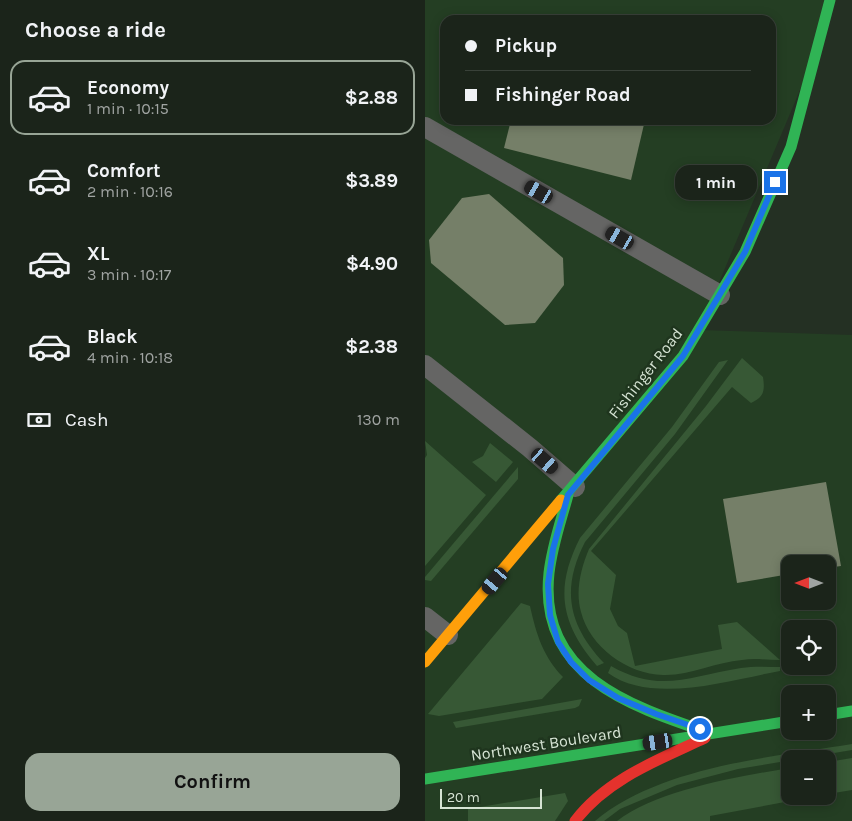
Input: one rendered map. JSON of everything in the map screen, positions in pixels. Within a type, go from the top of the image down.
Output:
[{"type":"main road","name":"Fishinger Road","points":[[425,662],[683,356],[745,252],[791,147],[821,40],[830,0]]},
{"type":"main road","points":[[571,491],[553,549],[548,584],[550,615],[558,642],[571,662],[589,680],[618,698],[656,714],[714,734]]},
{"type":"main road","points":[[836,714],[852,711]]},
{"type":"main road","name":"Northwest Boulevard","points":[[425,779],[781,723]]},
{"type":"main road","points":[[575,821],[580,812],[616,784],[645,766],[714,734]]},
{"type":"lane","points":[[425,127],[720,295]]},
{"type":"lane","points":[[425,365],[530,448],[571,491]]},
{"type":"lane","points":[[425,617],[448,635]]},
{"type":"shaded area","points":[[425,0],[830,0],[821,40],[699,330],[852,335],[852,821],[425,821]]},
{"type":"shaded area","points":[[742,358],[763,377],[764,390],[761,396],[751,403],[732,387],[591,551],[616,575],[610,609],[618,626],[627,633],[635,666],[722,649],[718,625],[737,622],[780,660],[751,659],[732,661],[673,675],[636,670],[624,664],[601,647],[586,625],[579,604],[579,588],[589,549],[706,406]]},
{"type":"shaded area","points":[[728,360],[675,434],[585,542],[577,559],[571,591],[572,606],[582,635],[604,663],[597,666],[575,635],[565,605],[564,590],[572,556],[580,538],[672,427],[719,362]]},
{"type":"shaded area","points":[[425,441],[486,495],[425,566],[425,458],[427,455]]},
{"type":"shaded area","points":[[490,443],[513,462],[496,482],[472,462],[483,456]]},
{"type":"shaded area","points":[[518,467],[518,479],[431,581],[425,580],[425,577]]},
{"type":"shaded area","points":[[521,603],[530,606],[545,653],[563,677],[542,699],[439,716],[428,714]]},
{"type":"shaded area","points":[[611,666],[645,679],[660,681],[690,678],[746,667],[780,667],[780,671],[715,684],[669,689],[646,687],[626,682],[608,673]]},
{"type":"shaded area","points":[[582,699],[579,706],[575,708],[456,728],[453,722]]},
{"type":"shaded area","points":[[852,744],[852,750],[836,753],[836,750],[813,750]]},
{"type":"shaded area","points":[[781,755],[781,762],[738,769],[677,785],[620,809],[604,821],[595,821],[621,803],[651,788],[683,776]]},
{"type":"shaded area","points":[[852,758],[852,790],[836,793],[836,761]]},
{"type":"shaded area","points":[[781,770],[781,803],[710,816],[710,821],[617,821],[634,810],[676,793],[748,775]]},
{"type":"shaded area","points":[[565,793],[568,801],[555,821],[468,821],[468,809]]},
{"type":"building","points":[[510,125],[644,125],[631,180],[504,148]]},
{"type":"building","points":[[489,194],[563,258],[564,285],[535,323],[505,325],[431,263],[429,240],[462,198]]},
{"type":"building","points":[[826,482],[841,566],[836,567],[836,555],[781,555],[781,576],[737,583],[723,499]]},
{"type":"traffic: fast","points":[[561,500],[683,356],[745,252],[791,147],[830,0]]},
{"type":"traffic: fast","points":[[568,495],[554,543],[549,573],[549,608],[558,638],[574,662],[595,681],[621,698],[680,723],[710,733]]},
{"type":"traffic: fast","points":[[836,714],[852,711]]},
{"type":"traffic: fast","points":[[425,779],[781,722]]},
{"type":"traffic: slow","points":[[425,662],[561,500]]},
{"type":"traffic: jam","points":[[575,821],[602,793],[618,782],[634,772],[705,738]]},
{"type":"route","points":[[700,729],[656,714],[618,698],[589,680],[571,662],[558,642],[550,615],[548,584],[553,549],[568,495],[683,356],[745,252],[775,182]]}]
